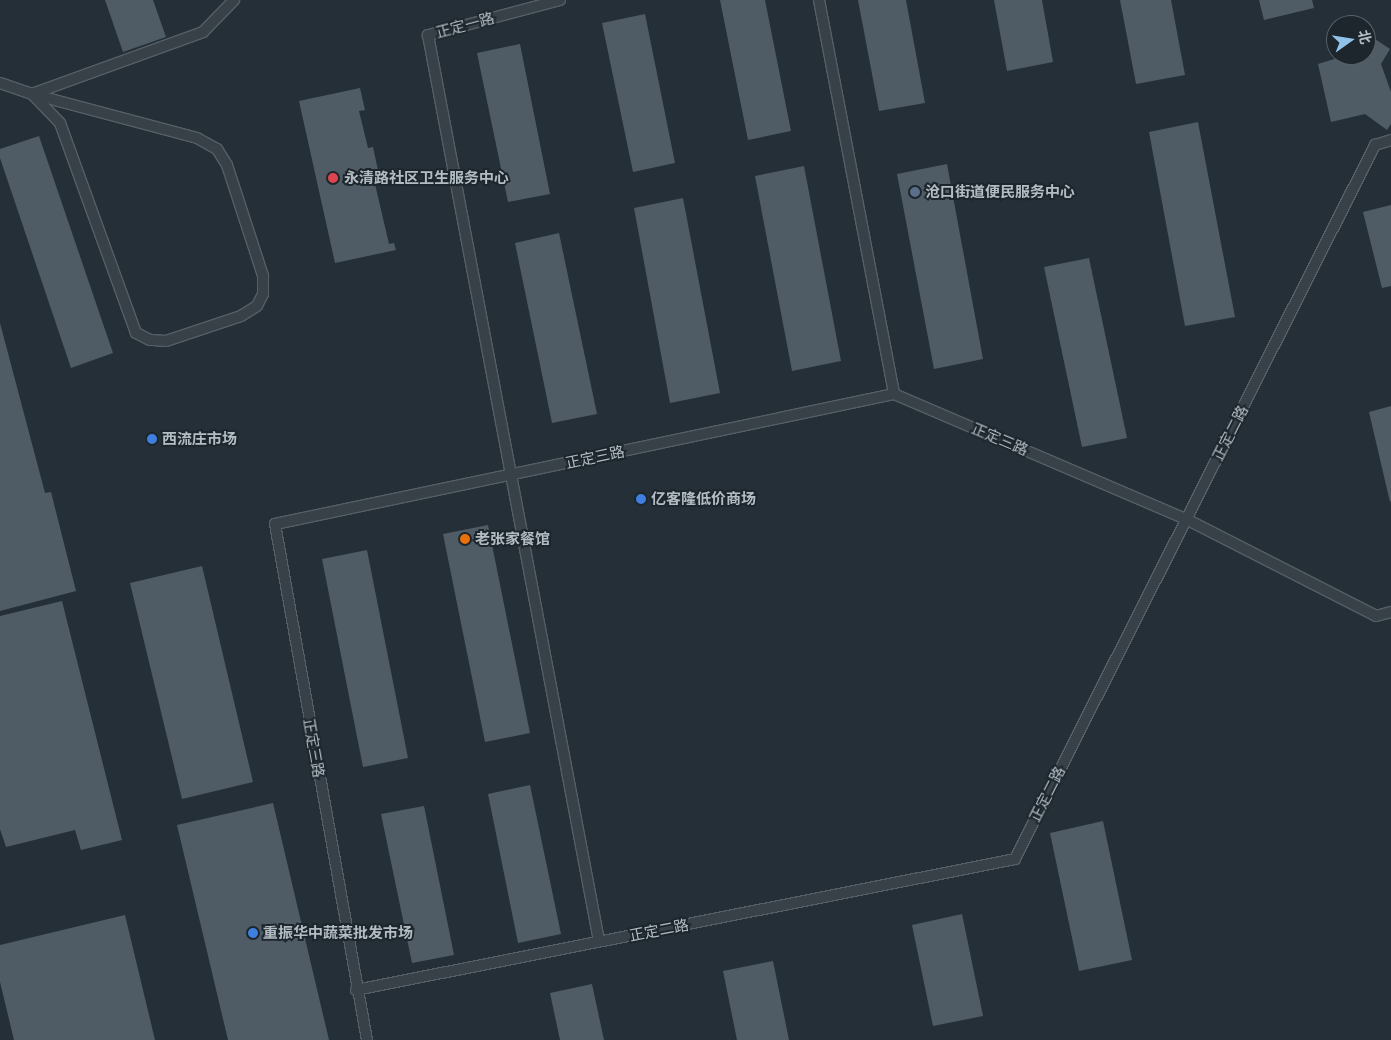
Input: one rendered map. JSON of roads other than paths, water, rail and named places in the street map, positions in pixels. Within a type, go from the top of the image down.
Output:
[{"type":"lane","points":[[32,94],[203,32],[234,0]]},
{"type":"lane","name":"正定一路","points":[[513,474],[428,35],[560,0]]},
{"type":"lane","points":[[819,0],[894,394]]},
{"type":"lane","points":[[0,83],[32,94],[197,138],[217,150],[227,165],[263,276],[263,294],[257,306],[241,316],[166,341],[150,340],[136,333],[60,124],[32,94]]},
{"type":"lane","name":"正定二路","points":[[356,990],[1014,859],[1375,145],[1391,140]]},
{"type":"lane","name":"正定三路","points":[[367,1040],[356,990],[274,524],[894,394],[1186,519],[1376,616],[1391,612]]},
{"type":"lane","points":[[513,474],[599,942]]},
{"type":"place","name":"永清路社区卫生服务中心","points":[[333,178]]},
{"type":"place","name":"沧口街道便民服务中心","points":[[915,192]]},
{"type":"place","name":"西流庄市场","points":[[152,439]]},
{"type":"place","name":"亿客隆低价商场","points":[[641,499]]},
{"type":"place","name":"老张家餐馆","points":[[465,539]]},
{"type":"place","name":"重振华中蔬菜批发市场","points":[[253,933]]}]
